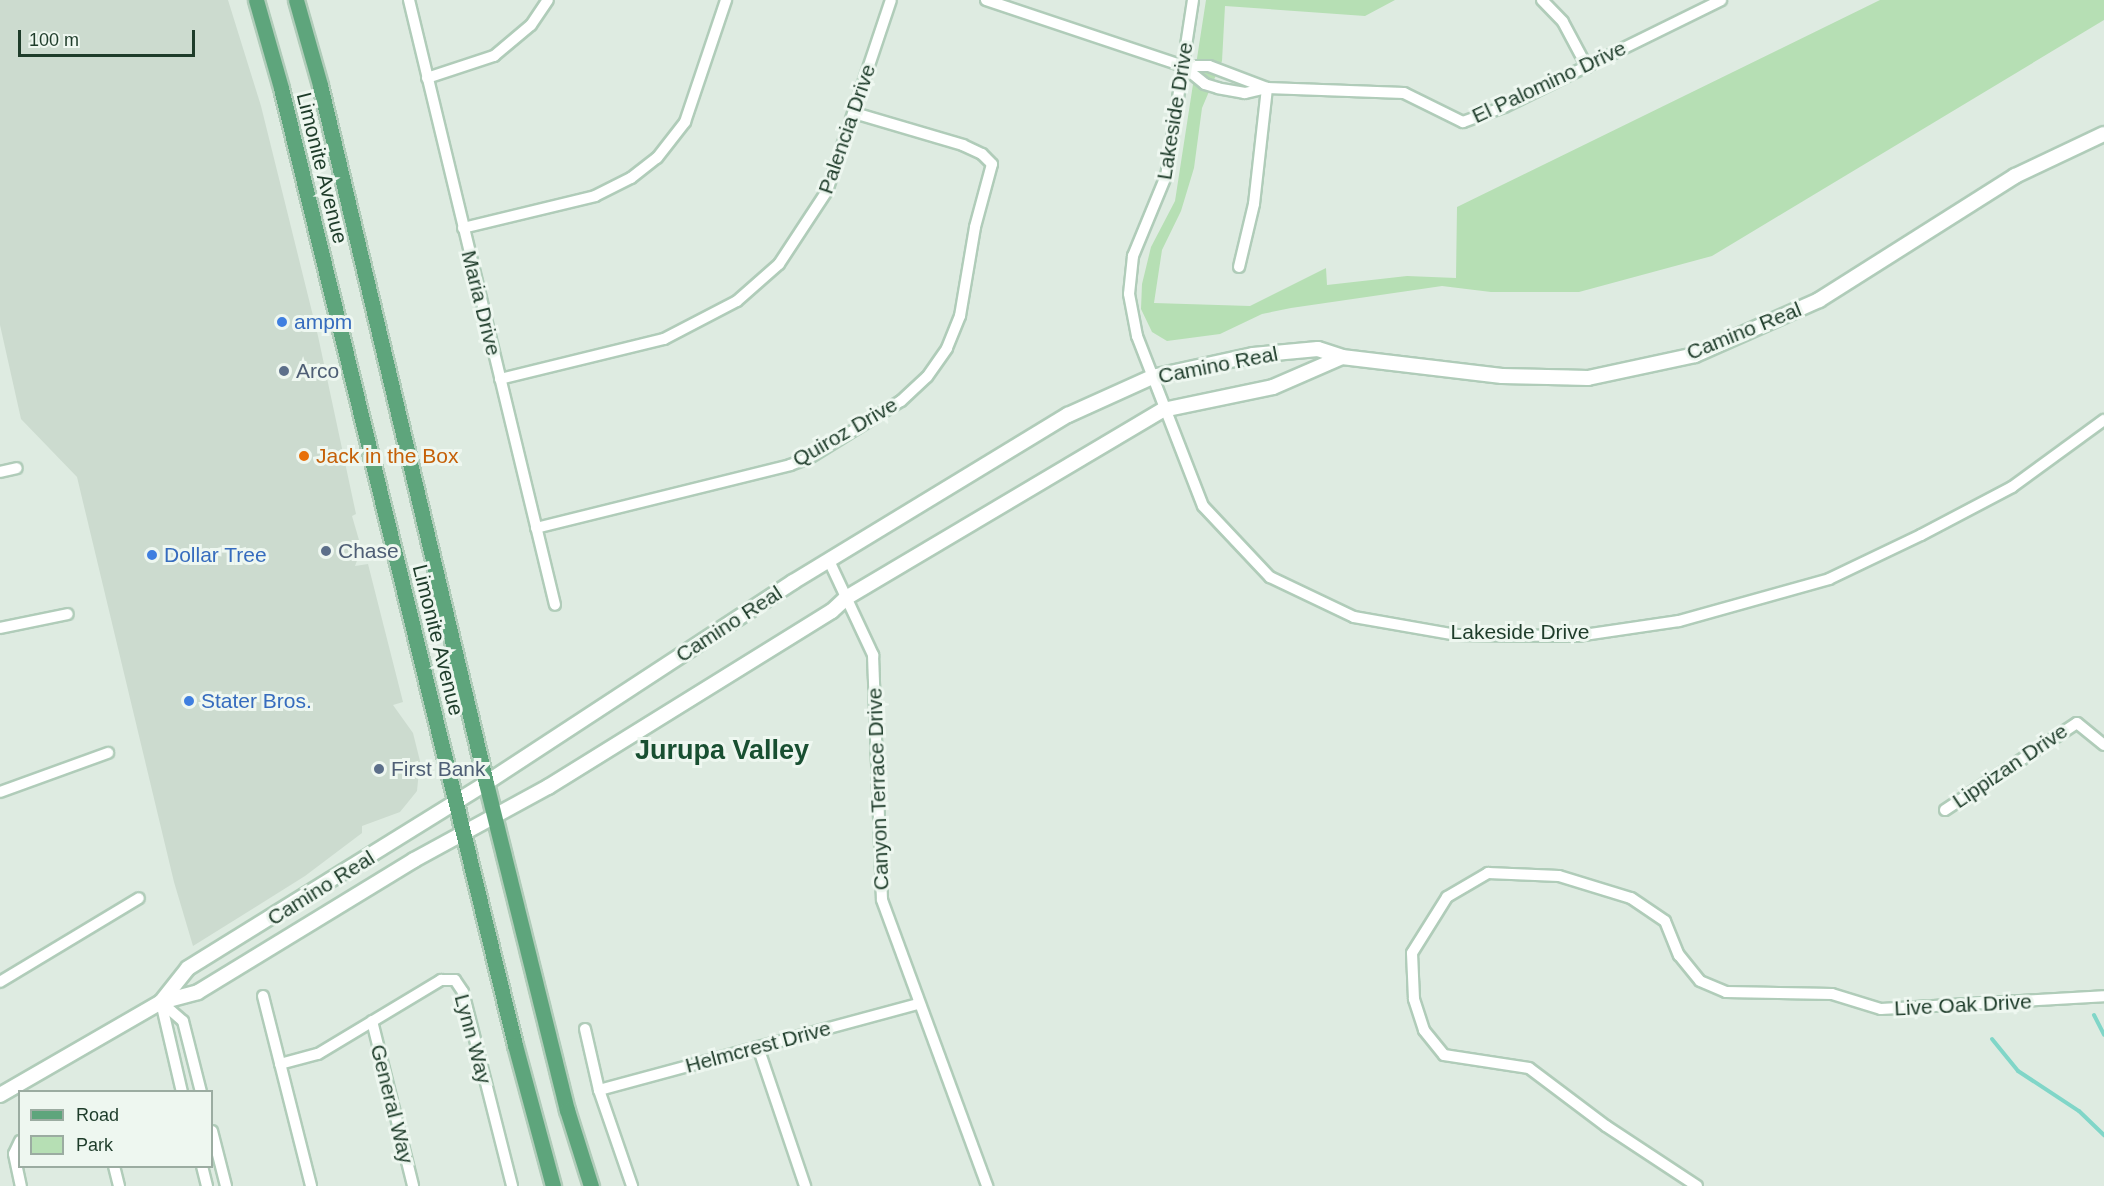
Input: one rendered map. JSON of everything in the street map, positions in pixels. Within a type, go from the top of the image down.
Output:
[{"type":"main road","name":"Limonite Avenue","points":[[256,0],[281,88],[463,834],[553,1186]]},
{"type":"main road","name":"Limonite Avenue","points":[[296,0],[320,86],[494,817],[567,1110],[591,1186]]},
{"type":"main road","name":"Camino Real","points":[[161,1002],[188,968],[486,783],[783,589],[830,563],[1058,421],[1152,377],[1253,355],[1318,349],[1342,357],[1502,376],[1588,378],[1695,355],[1819,300],[2014,176],[2104,134]]},
{"type":"main road","name":"Camino Real","points":[[0,1095],[161,1002],[198,992],[343,902],[494,817],[794,634],[846,598],[1163,410],[1273,387],[1342,357]]},
{"type":"street","name":"Maria Drive","points":[[409,0],[555,605]]},
{"type":"street","points":[[427,78],[494,56],[531,25],[548,0]]},
{"type":"street","points":[[463,228],[595,196],[631,178],[657,158],[685,122],[726,0]]},
{"type":"street","name":"Palencia Drive","points":[[500,379],[664,339],[737,301],[779,264],[805,230],[827,191],[891,0]]},
{"type":"street","name":"El Palomino Drive","points":[[986,0],[1183,66],[1209,66],[1267,88]]},
{"type":"street","name":"Lakeside Drive","points":[[1193,0],[1166,176],[1133,256],[1129,294],[1137,336],[1163,410],[1203,506],[1270,577],[1354,617],[1457,635],[1566,636],[1679,621],[1829,579],[2012,487],[2104,420]]},
{"type":"street","points":[[1542,0],[1563,22],[1587,67]]},
{"type":"street","name":"El Palomino Drive","points":[[1183,66],[1205,84],[1245,93],[1267,88],[1404,93],[1463,122],[1504,107],[1721,0]]},
{"type":"street","points":[[1232,90],[1235,74]]},
{"type":"street","points":[[1239,267],[1257,183],[1267,88]]},
{"type":"street","name":"Quiroz Drive","points":[[537,528],[790,465],[901,400],[933,367],[947,348],[960,316],[975,227],[992,164],[982,154],[963,145],[854,112]]},
{"type":"street","points":[[0,472],[17,468]]},
{"type":"street","name":"Canyon Terrace Drive","points":[[830,563],[873,655],[882,900],[917,1004],[987,1186]]},
{"type":"street","points":[[0,628],[68,614]]},
{"type":"street","name":"Lippizan Drive","points":[[1945,810],[2077,723],[2104,745]]},
{"type":"street","points":[[0,792],[108,753]]},
{"type":"street","name":"Live Oak Drive","points":[[1696,1186],[1606,1126],[1529,1068],[1444,1055],[1424,1030],[1414,999],[1412,953],[1447,897],[1488,873],[1559,876],[1631,897],[1665,921],[1679,955],[1700,981],[1726,992],[1832,994],[1881,1009],[2104,996]]},
{"type":"street","points":[[0,982],[139,898]]},
{"type":"street","name":"Lynn Way","points":[[280,1064],[318,1054],[441,980],[455,980],[463,992],[512,1186]]},
{"type":"street","points":[[263,996],[311,1186]]},
{"type":"street","points":[[161,1002],[182,1090]]},
{"type":"street","points":[[161,1002],[183,1021],[200,1090]]},
{"type":"street","name":"Helmcrest Drive","points":[[599,1090],[917,1004]]},
{"type":"street","name":"General Way","points":[[372,1021],[413,1186]]},
{"type":"street","points":[[585,1029],[599,1090],[632,1186]]},
{"type":"street","points":[[758,1047],[805,1186]]},
{"type":"street","points":[[213,1135],[226,1186]]},
{"type":"street","points":[[18,1145],[14,1154],[21,1186]]},
{"type":"street","points":[[114,1168],[119,1186]]},
{"type":"street","points":[[202,1168],[207,1186]]},
{"type":"shaded area","points":[[0,0],[228,0],[261,106],[318,336],[356,514],[352,516],[359,540],[354,542],[358,558],[355,566],[368,564],[403,702],[393,705],[413,733],[420,761],[417,791],[400,812],[362,826],[362,833],[305,876],[193,946],[174,882],[77,477],[21,419],[0,325]]},
{"type":"green space","points":[[1206,0],[1395,0],[1365,16],[1225,6],[1222,61],[1202,108],[1194,168],[1181,211],[1162,250],[1154,303],[1250,306],[1326,268],[1327,285],[1407,276],[1456,278],[1457,207],[1880,0],[2104,0],[2104,20],[1712,256],[1579,292],[1491,292],[1442,286],[1291,308],[1262,314],[1220,334],[1167,341],[1152,332],[1141,309],[1142,284],[1151,247],[1175,201]]},
{"type":"waterway","points":[[2094,1015],[2104,1035]]},
{"type":"waterway","points":[[1992,1039],[2018,1071],[2079,1111],[2104,1135]]},
{"type":"place","name":"ampm","points":[[282,322]]},
{"type":"place","name":"Arco","points":[[284,371]]},
{"type":"place","name":"Jack in the Box","points":[[304,456]]},
{"type":"place","name":"Chase","points":[[326,551]]},
{"type":"place","name":"Dollar Tree","points":[[152,555]]},
{"type":"place","name":"Stater Bros.","points":[[189,701]]},
{"type":"place","name":"First Bank","points":[[379,769]]},
{"type":"district","name":"Jurupa Valley","points":[[722,751]]}]
